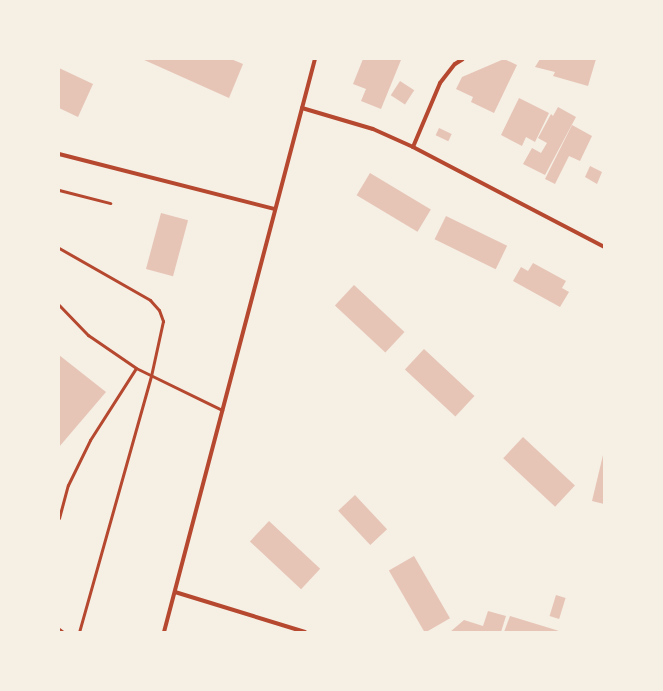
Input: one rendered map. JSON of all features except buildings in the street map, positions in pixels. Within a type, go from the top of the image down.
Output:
[{"type":"street","points":[[164,632],[315,59]]},
{"type":"street","points":[[413,146],[440,83],[455,64],[463,59]]},
{"type":"street","points":[[302,108],[373,129],[413,146],[604,247]]},
{"type":"street","points":[[59,154],[274,210]]},
{"type":"street","points":[[175,592],[305,632]]},
{"type":"lane","points":[[59,190],[110,203]]},
{"type":"lane","points":[[59,248],[150,300],[159,310],[162,321],[151,376],[79,632]]},
{"type":"lane","points":[[59,305],[88,335],[136,368],[222,410]]},
{"type":"lane","points":[[59,518],[68,485],[90,440],[136,368]]},
{"type":"lane","points":[[59,629],[63,632]]}]
